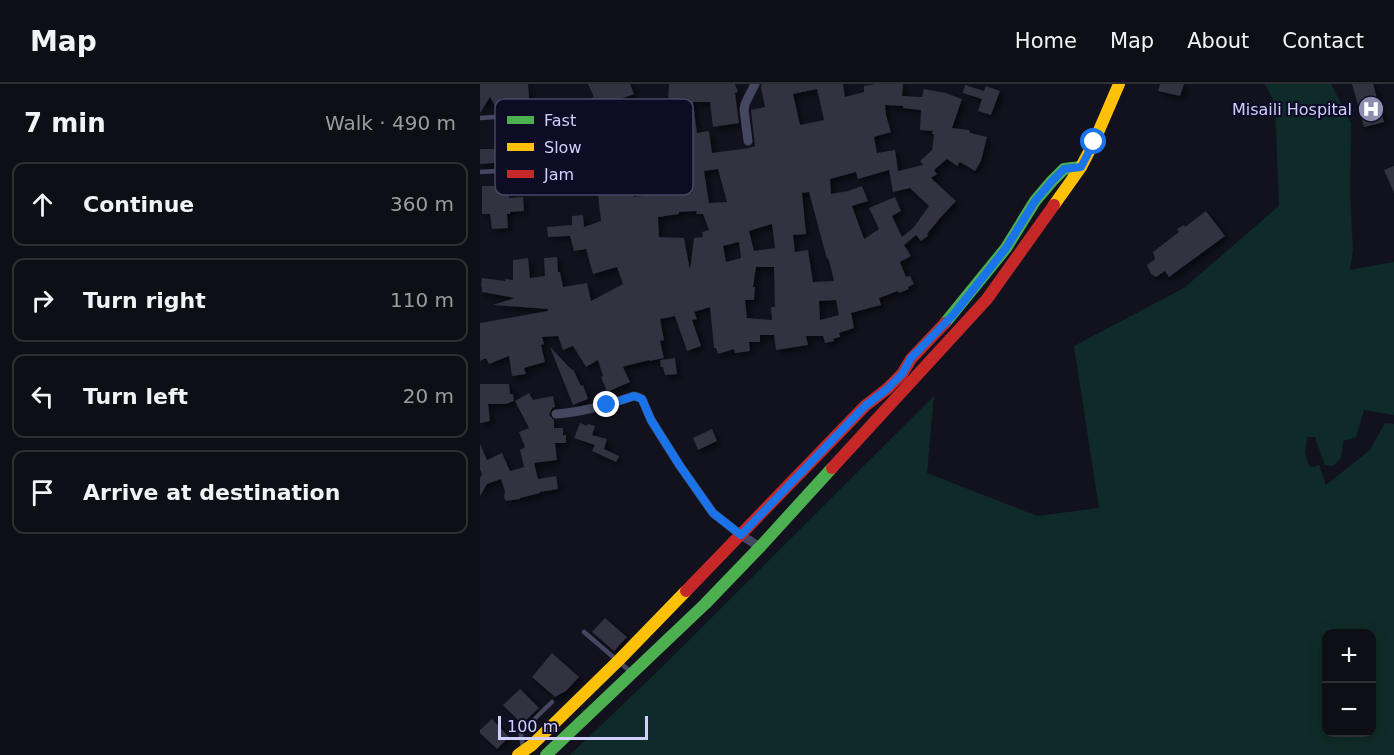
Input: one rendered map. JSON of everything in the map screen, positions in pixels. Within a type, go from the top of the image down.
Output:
[{"type":"main road","points":[[546,755],[705,604],[987,299],[1081,167],[1119,84]]},
{"type":"main road","points":[[521,753],[619,660],[865,406],[902,374],[911,358],[953,315],[1006,248],[1035,201],[1052,181],[1064,169],[1081,167]]},
{"type":"street","points":[[748,141],[744,110],[755,84]]},
{"type":"street","points":[[556,414],[597,407],[634,396],[642,399],[651,420],[713,513],[760,547]]},
{"type":"lane","points":[[480,118],[495,117]]},
{"type":"lane","points":[[480,172],[495,171]]},
{"type":"lane","points":[[584,632],[633,673]]},
{"type":"lane","points":[[521,753],[523,730],[552,702]]},
{"type":"green space","points":[[1265,84],[1331,84],[1351,123],[1350,196],[1353,250],[1350,270],[1394,262],[1394,415],[1364,410],[1356,437],[1343,441],[1341,458],[1333,466],[1325,465],[1315,437],[1307,437],[1305,453],[1309,466],[1319,465],[1326,485],[1370,450],[1385,423],[1394,424],[1394,755],[570,755],[660,669],[934,396],[927,473],[1037,516],[1099,508],[1074,346],[1184,288],[1279,206],[1275,103]]},
{"type":"building","points":[[480,84],[528,84],[529,99],[495,99],[495,106],[490,97],[480,113]]},
{"type":"building","points":[[588,84],[630,84],[634,94],[621,99],[589,99],[594,97]]},
{"type":"building","points":[[669,84],[735,84],[738,92],[735,93],[739,123],[713,127],[710,102],[668,99]]},
{"type":"building","points":[[762,84],[843,84],[845,97],[864,92],[864,86],[875,84],[903,84],[902,96],[922,97],[924,89],[946,93],[962,99],[952,128],[969,130],[970,133],[987,137],[981,161],[975,171],[960,162],[957,166],[947,159],[934,170],[937,174],[931,178],[956,201],[927,234],[928,236],[921,241],[916,235],[904,245],[911,256],[900,262],[906,277],[910,276],[914,284],[899,293],[898,291],[879,298],[881,305],[851,313],[854,328],[839,333],[840,337],[833,339],[834,341],[825,343],[823,336],[806,336],[808,345],[776,350],[774,335],[760,335],[760,342],[749,342],[750,351],[735,353],[734,349],[718,354],[714,348],[710,307],[694,312],[697,319],[692,320],[701,346],[687,351],[675,316],[660,319],[664,340],[660,341],[664,358],[623,367],[630,382],[607,392],[598,360],[586,367],[573,346],[563,350],[558,336],[542,337],[544,344],[541,345],[545,362],[524,368],[526,374],[512,376],[509,356],[489,364],[486,358],[480,361],[480,323],[548,311],[548,309],[493,305],[515,298],[482,292],[482,278],[513,280],[513,260],[528,258],[530,278],[545,276],[544,258],[557,257],[558,272],[560,272],[563,287],[587,283],[591,301],[623,284],[617,267],[593,274],[586,249],[574,251],[570,236],[548,237],[547,227],[572,225],[572,216],[583,215],[584,227],[601,221],[598,195],[634,195],[634,197],[693,195],[693,102],[697,133],[709,131],[712,153],[755,146],[751,110],[765,107]],"holes":[[[817,89],[824,120],[800,125],[793,94]],[[885,105],[921,110],[920,130],[933,131],[932,134],[934,134],[932,150],[920,161],[923,165],[898,171],[895,150],[877,153],[874,137],[891,132]],[[718,169],[727,202],[709,203],[704,171]],[[889,170],[893,192],[910,188],[929,206],[914,227],[902,237],[892,216],[901,211],[895,197],[869,208],[879,229],[864,239],[852,206],[868,201],[862,186],[831,194],[830,179],[856,172],[858,179]],[[809,192],[834,281],[813,282],[808,250],[795,252],[793,235],[806,234],[802,193]],[[697,211],[696,214],[703,214],[709,230],[702,232],[703,237],[694,238],[690,270],[684,238],[659,237],[658,217],[679,214],[679,212]],[[772,224],[775,248],[754,251],[749,231]],[[739,242],[741,258],[726,262],[723,246]],[[756,267],[774,267],[775,307],[771,307],[772,320],[747,318],[745,300],[754,300],[755,287],[753,287]],[[836,300],[839,315],[820,320],[819,301]]]},
{"type":"building","points":[[1160,84],[1184,84],[1180,96],[1158,91]]},
{"type":"building","points":[[1352,84],[1373,84],[1384,122],[1364,127]]},
{"type":"building","points":[[965,85],[984,91],[986,86],[1000,91],[991,115],[978,111],[982,99],[963,93]]},
{"type":"building","points":[[480,149],[495,149],[495,164],[480,164]]},
{"type":"building","points":[[1394,166],[1394,193],[1384,170]]},
{"type":"building","points":[[482,186],[495,186],[495,195],[509,195],[509,198],[523,197],[524,211],[507,214],[508,228],[492,229],[490,214],[482,214]]},
{"type":"building","points":[[1206,211],[1225,236],[1169,277],[1165,271],[1156,277],[1151,274],[1147,265],[1155,259],[1153,252],[1179,232],[1177,229],[1184,225],[1185,227]]},
{"type":"building","points":[[550,347],[573,369],[588,399],[573,405]]},
{"type":"building","points":[[675,358],[677,374],[665,375],[660,360]]},
{"type":"building","points":[[480,384],[509,384],[510,394],[513,394],[514,401],[506,404],[488,404],[490,421],[480,423]]},
{"type":"building","points":[[529,393],[533,400],[553,396],[555,407],[549,415],[554,420],[554,428],[563,428],[563,435],[566,435],[566,443],[555,443],[557,460],[534,463],[538,479],[556,476],[558,489],[506,501],[501,479],[487,484],[480,496],[482,474],[480,444],[487,460],[502,453],[510,471],[524,467],[520,450],[525,447],[519,432],[529,428],[515,401]]},
{"type":"building","points":[[580,423],[595,426],[592,435],[607,439],[604,449],[619,456],[616,462],[592,451],[595,445],[574,438]]},
{"type":"building","points":[[712,429],[717,441],[698,450],[693,438]]},
{"type":"building","points":[[605,618],[627,637],[614,651],[592,632]]},
{"type":"building","points":[[552,653],[579,677],[566,691],[555,697],[532,677]]},
{"type":"building","points":[[520,689],[539,708],[522,724],[503,705]]},
{"type":"building","points":[[492,719],[509,737],[497,749],[480,733],[480,730]]},
{"type":"traffic: fast","points":[[945,323],[1006,248],[1035,201],[1052,181],[1064,169],[1081,167]]},
{"type":"traffic: fast","points":[[546,755],[705,604],[832,468]]},
{"type":"traffic: slow","points":[[1054,205],[1081,167],[1119,84]]},
{"type":"traffic: slow","points":[[518,755],[532,745],[686,591]]},
{"type":"traffic: jam","points":[[832,468],[987,299],[1054,205]]},
{"type":"traffic: jam","points":[[686,591],[865,406],[902,374],[911,359],[945,323]]},
{"type":"place","name":"Misaili Hospital","points":[[1371,109]]},
{"type":"route","points":[[607,405],[634,396],[642,399],[651,420],[713,513],[741,535],[865,406],[902,374],[911,358],[953,315],[1006,248],[1035,201],[1064,169],[1081,167],[1094,142]]}]
